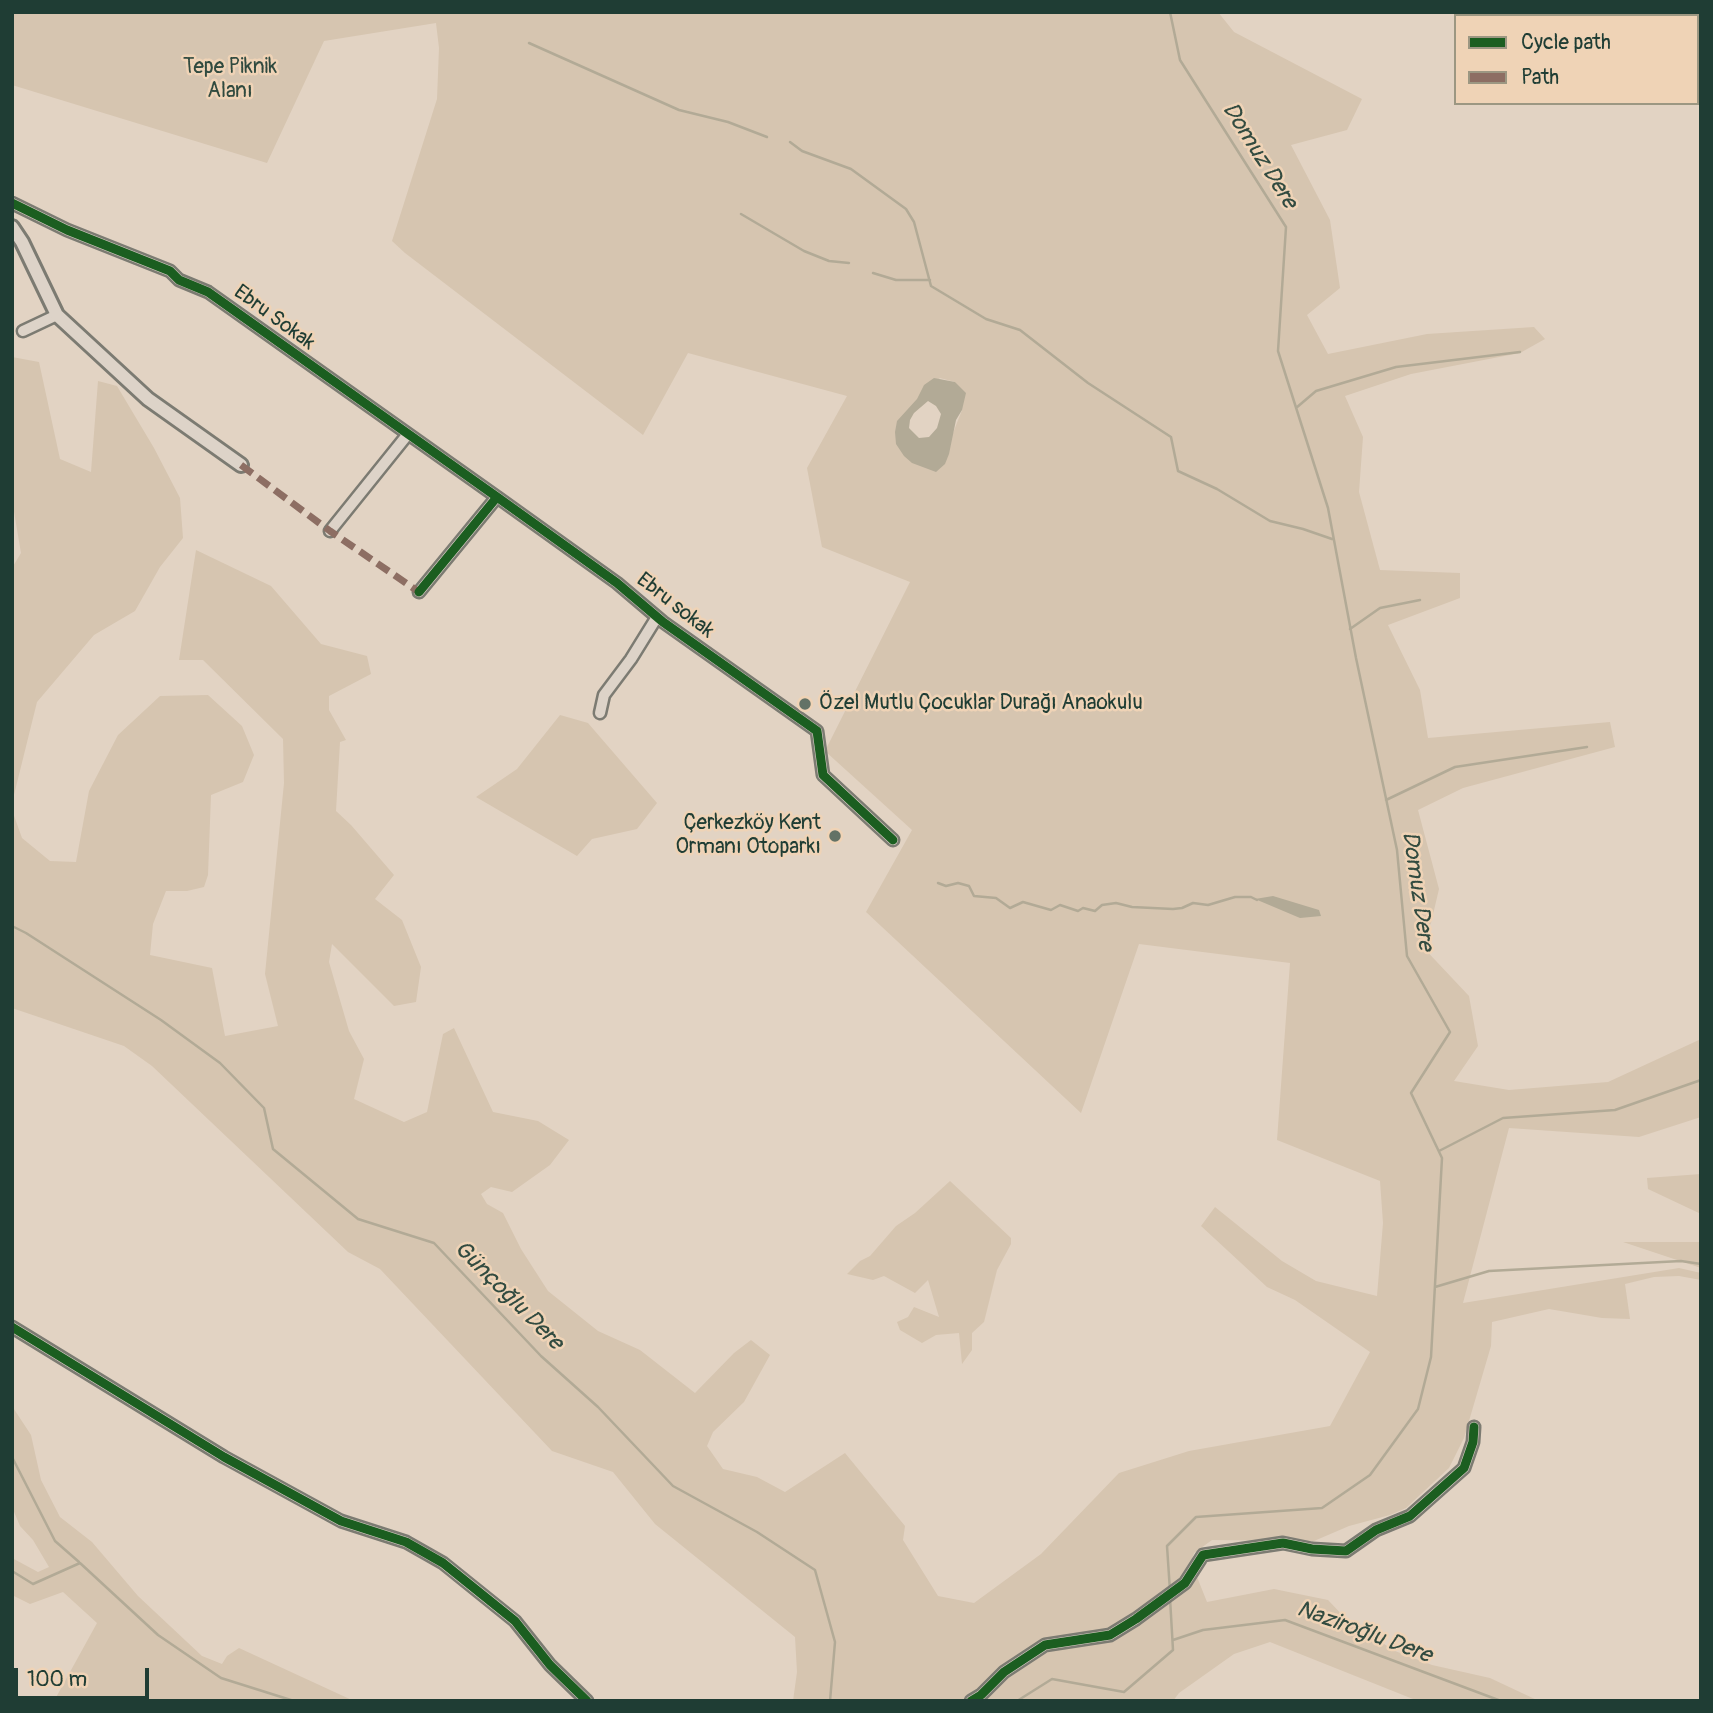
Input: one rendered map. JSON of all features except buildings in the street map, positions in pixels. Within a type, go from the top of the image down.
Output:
[{"type":"street","name":"Ebru Sokak","points":[[12,203],[67,230],[170,271],[180,280],[208,292],[498,497]]},
{"type":"street","points":[[12,227],[22,242],[57,316],[148,399],[241,465]]},
{"type":"street","points":[[23,331],[57,316]]},
{"type":"street","points":[[330,531],[408,434]]},
{"type":"street","points":[[419,592],[498,497]]},
{"type":"street","name":"Ebru sokak","points":[[498,497],[617,583],[657,617],[817,731],[823,775],[893,840]]},
{"type":"street","points":[[600,713],[604,695],[657,617]]},
{"type":"street","points":[[12,1327],[235,1464],[341,1521],[406,1542],[443,1563],[515,1621],[550,1665],[584,1700]]},
{"type":"street","points":[[971,1701],[1004,1672],[1045,1645],[1110,1635],[1136,1619],[1185,1583],[1203,1555],[1283,1543],[1312,1549],[1346,1551],[1376,1530],[1410,1516],[1464,1468],[1473,1442],[1474,1427]]},
{"type":"green space","name":"Tepe Piknik Alanı","points":[[12,12],[1218,12],[1234,32],[1362,99],[1347,130],[1291,145],[1330,220],[1340,288],[1307,315],[1328,354],[1427,334],[1534,327],[1545,339],[1520,353],[1411,374],[1345,396],[1363,437],[1359,492],[1380,570],[1460,573],[1460,598],[1388,625],[1420,690],[1428,738],[1610,722],[1615,747],[1463,788],[1418,810],[1439,889],[1431,923],[1420,944],[1469,996],[1478,1046],[1454,1081],[1509,1090],[1608,1082],[1701,1039],[1701,1117],[1639,1137],[1509,1128],[1463,1303],[1679,1268],[1701,1273],[1701,1280],[1679,1276],[1654,1277],[1625,1284],[1630,1319],[1602,1318],[1549,1309],[1492,1322],[1491,1346],[1464,1438],[1449,1468],[1406,1508],[1349,1526],[1314,1541],[1212,1540],[1194,1553],[1191,1562],[1207,1602],[1274,1589],[1328,1600],[1348,1621],[1395,1651],[1432,1665],[1490,1678],[1539,1701],[1418,1701],[1270,1642],[1234,1654],[1179,1693],[1173,1701],[793,1701],[797,1672],[795,1637],[655,1524],[613,1472],[552,1451],[380,1269],[348,1252],[152,1066],[124,1046],[12,1008],[12,810],[22,838],[50,861],[76,862],[89,791],[118,735],[160,696],[208,695],[242,726],[254,755],[243,782],[211,795],[208,875],[204,887],[187,891],[166,891],[153,924],[150,955],[212,968],[225,1036],[278,1026],[265,974],[284,783],[283,739],[203,660],[179,660],[196,550],[271,586],[321,644],[367,656],[371,674],[329,696],[329,710],[346,740],[340,742],[336,811],[394,875],[375,899],[402,920],[421,967],[416,1002],[394,1006],[332,944],[329,962],[349,1031],[364,1059],[354,1099],[404,1122],[427,1112],[443,1034],[454,1028],[493,1112],[538,1121],[569,1140],[550,1165],[512,1192],[491,1187],[481,1194],[487,1204],[503,1213],[521,1249],[548,1291],[598,1331],[640,1350],[695,1393],[734,1353],[751,1340],[770,1355],[744,1402],[713,1432],[707,1446],[723,1469],[757,1477],[785,1492],[845,1453],[905,1526],[903,1540],[938,1596],[974,1603],[1041,1554],[1119,1473],[1189,1451],[1330,1426],[1370,1352],[1295,1300],[1267,1287],[1201,1226],[1215,1207],[1282,1261],[1316,1281],[1377,1296],[1383,1223],[1380,1181],[1277,1140],[1290,963],[1139,944],[1081,1113],[866,912],[912,830],[825,751],[910,582],[822,547],[807,468],[847,396],[688,353],[643,435],[405,253],[392,241],[437,99],[439,48],[436,23],[324,41],[267,163],[12,85]],"holes":[[[940,378],[955,382],[962,410],[953,433],[896,444],[913,405]]]},
{"type":"green space","points":[[12,357],[39,362],[60,459],[91,472],[98,381],[117,386],[180,498],[183,538],[160,567],[135,611],[94,635],[37,702],[12,803],[12,568],[21,553],[12,500]]},
{"type":"green space","points":[[560,715],[588,723],[657,803],[637,829],[592,839],[577,856],[476,797],[517,769]]},
{"type":"green space","points":[[1701,1174],[1701,1214],[1648,1189],[1647,1178]]},
{"type":"green space","points":[[950,1181],[1011,1238],[1011,1244],[997,1270],[984,1322],[972,1333],[972,1350],[962,1364],[959,1333],[936,1335],[922,1343],[900,1330],[897,1322],[908,1317],[914,1307],[939,1317],[928,1280],[915,1293],[884,1276],[873,1280],[847,1274],[860,1261],[870,1256],[896,1226],[915,1213]]},
{"type":"green space","points":[[1623,1242],[1701,1242],[1701,1268]]},
{"type":"green space","points":[[12,1406],[31,1435],[41,1480],[60,1517],[92,1542],[138,1596],[202,1656],[222,1664],[227,1656],[239,1648],[354,1701],[54,1701],[97,1623],[63,1592],[30,1604],[12,1595],[12,1558],[38,1572],[49,1567],[33,1540],[20,1526],[12,1507]]},
{"type":"shaded area","points":[[934,378],[955,382],[966,393],[962,410],[956,420],[949,454],[945,464],[936,472],[912,463],[896,444],[897,421],[917,399],[924,385]],"holes":[[[928,401],[936,406],[941,414],[937,428],[929,437],[919,438],[909,428],[910,420]]]},
{"type":"shaded area","points":[[1273,896],[1319,910],[1321,916],[1300,918],[1255,899]]},
{"type":"waterway","name":"Domuz Dere","points":[[1170,12],[1180,60],[1286,227],[1278,351],[1328,508],[1356,658],[1397,850],[1407,956],[1450,1032],[1411,1093],[1442,1158],[1431,1357],[1418,1409],[1370,1475],[1322,1508],[1196,1517],[1167,1546],[1170,1591]]},
{"type":"waterway","points":[[529,43],[679,110],[728,122],[767,137]]},
{"type":"waterway","points":[[790,142],[802,151],[851,169],[906,209],[914,222],[931,286],[986,319],[1020,330],[1088,383],[1171,437],[1178,471],[1217,489],[1270,521],[1332,539]]},
{"type":"waterway","points":[[741,214],[804,251],[829,261],[849,263]]},
{"type":"waterway","points":[[873,273],[896,280],[930,280]]},
{"type":"waterway","points":[[1296,408],[1316,391],[1396,367],[1520,352]]},
{"type":"waterway","points":[[1350,629],[1380,608],[1420,600]]},
{"type":"waterway","points":[[1386,800],[1455,767],[1587,747]]},
{"type":"waterway","points":[[938,883],[946,886],[958,883],[969,886],[974,896],[996,898],[1010,908],[1023,902],[1051,910],[1060,905],[1078,911],[1083,908],[1095,911],[1102,905],[1116,903],[1132,907],[1173,909],[1193,903],[1208,905],[1235,897],[1251,897],[1257,900]]},
{"type":"waterway","name":"Günçoğlu Dere","points":[[12,926],[161,1020],[220,1063],[264,1108],[273,1149],[358,1219],[434,1243],[541,1356],[598,1407],[673,1486],[757,1532],[815,1570],[835,1642],[830,1701]]},
{"type":"waterway","points":[[1439,1151],[1503,1118],[1615,1110],[1701,1080]]},
{"type":"waterway","points":[[1435,1287],[1489,1271],[1681,1261],[1701,1264]]},
{"type":"waterway","points":[[12,1457],[55,1541],[79,1562]]},
{"type":"waterway","points":[[12,1571],[33,1584],[80,1563],[158,1635],[221,1678],[294,1701]]},
{"type":"waterway","name":"Domuz Dere","points":[[1017,1701],[1052,1679],[1124,1692],[1173,1650],[1170,1598]]},
{"type":"waterway","name":"Naziroğlu Dere","points":[[1173,1640],[1203,1630],[1285,1620],[1501,1701]]},
{"type":"marked path","points":[[241,465],[419,592]]},
{"type":"cycle path","points":[[12,203],[67,230],[170,271],[179,280],[208,292],[497,497]]},
{"type":"cycle path","points":[[419,592],[497,497],[617,583],[663,622],[817,731],[823,775],[893,840]]},
{"type":"cycle path","points":[[12,1327],[224,1457],[341,1521],[406,1542],[443,1563],[515,1621],[550,1665],[587,1701]]},
{"type":"cycle path","points":[[971,1701],[1004,1672],[1045,1645],[1110,1635],[1136,1619],[1185,1583],[1203,1555],[1283,1543],[1312,1549],[1346,1551],[1376,1530],[1410,1516],[1464,1468],[1473,1442],[1474,1427]]},
{"type":"place","name":"Özel Mutlu Çocuklar Durağı Anaokulu","points":[[805,704]]},
{"type":"place","name":"Çerkezköy Kent Ormanı Otoparkı","points":[[835,836]]}]
